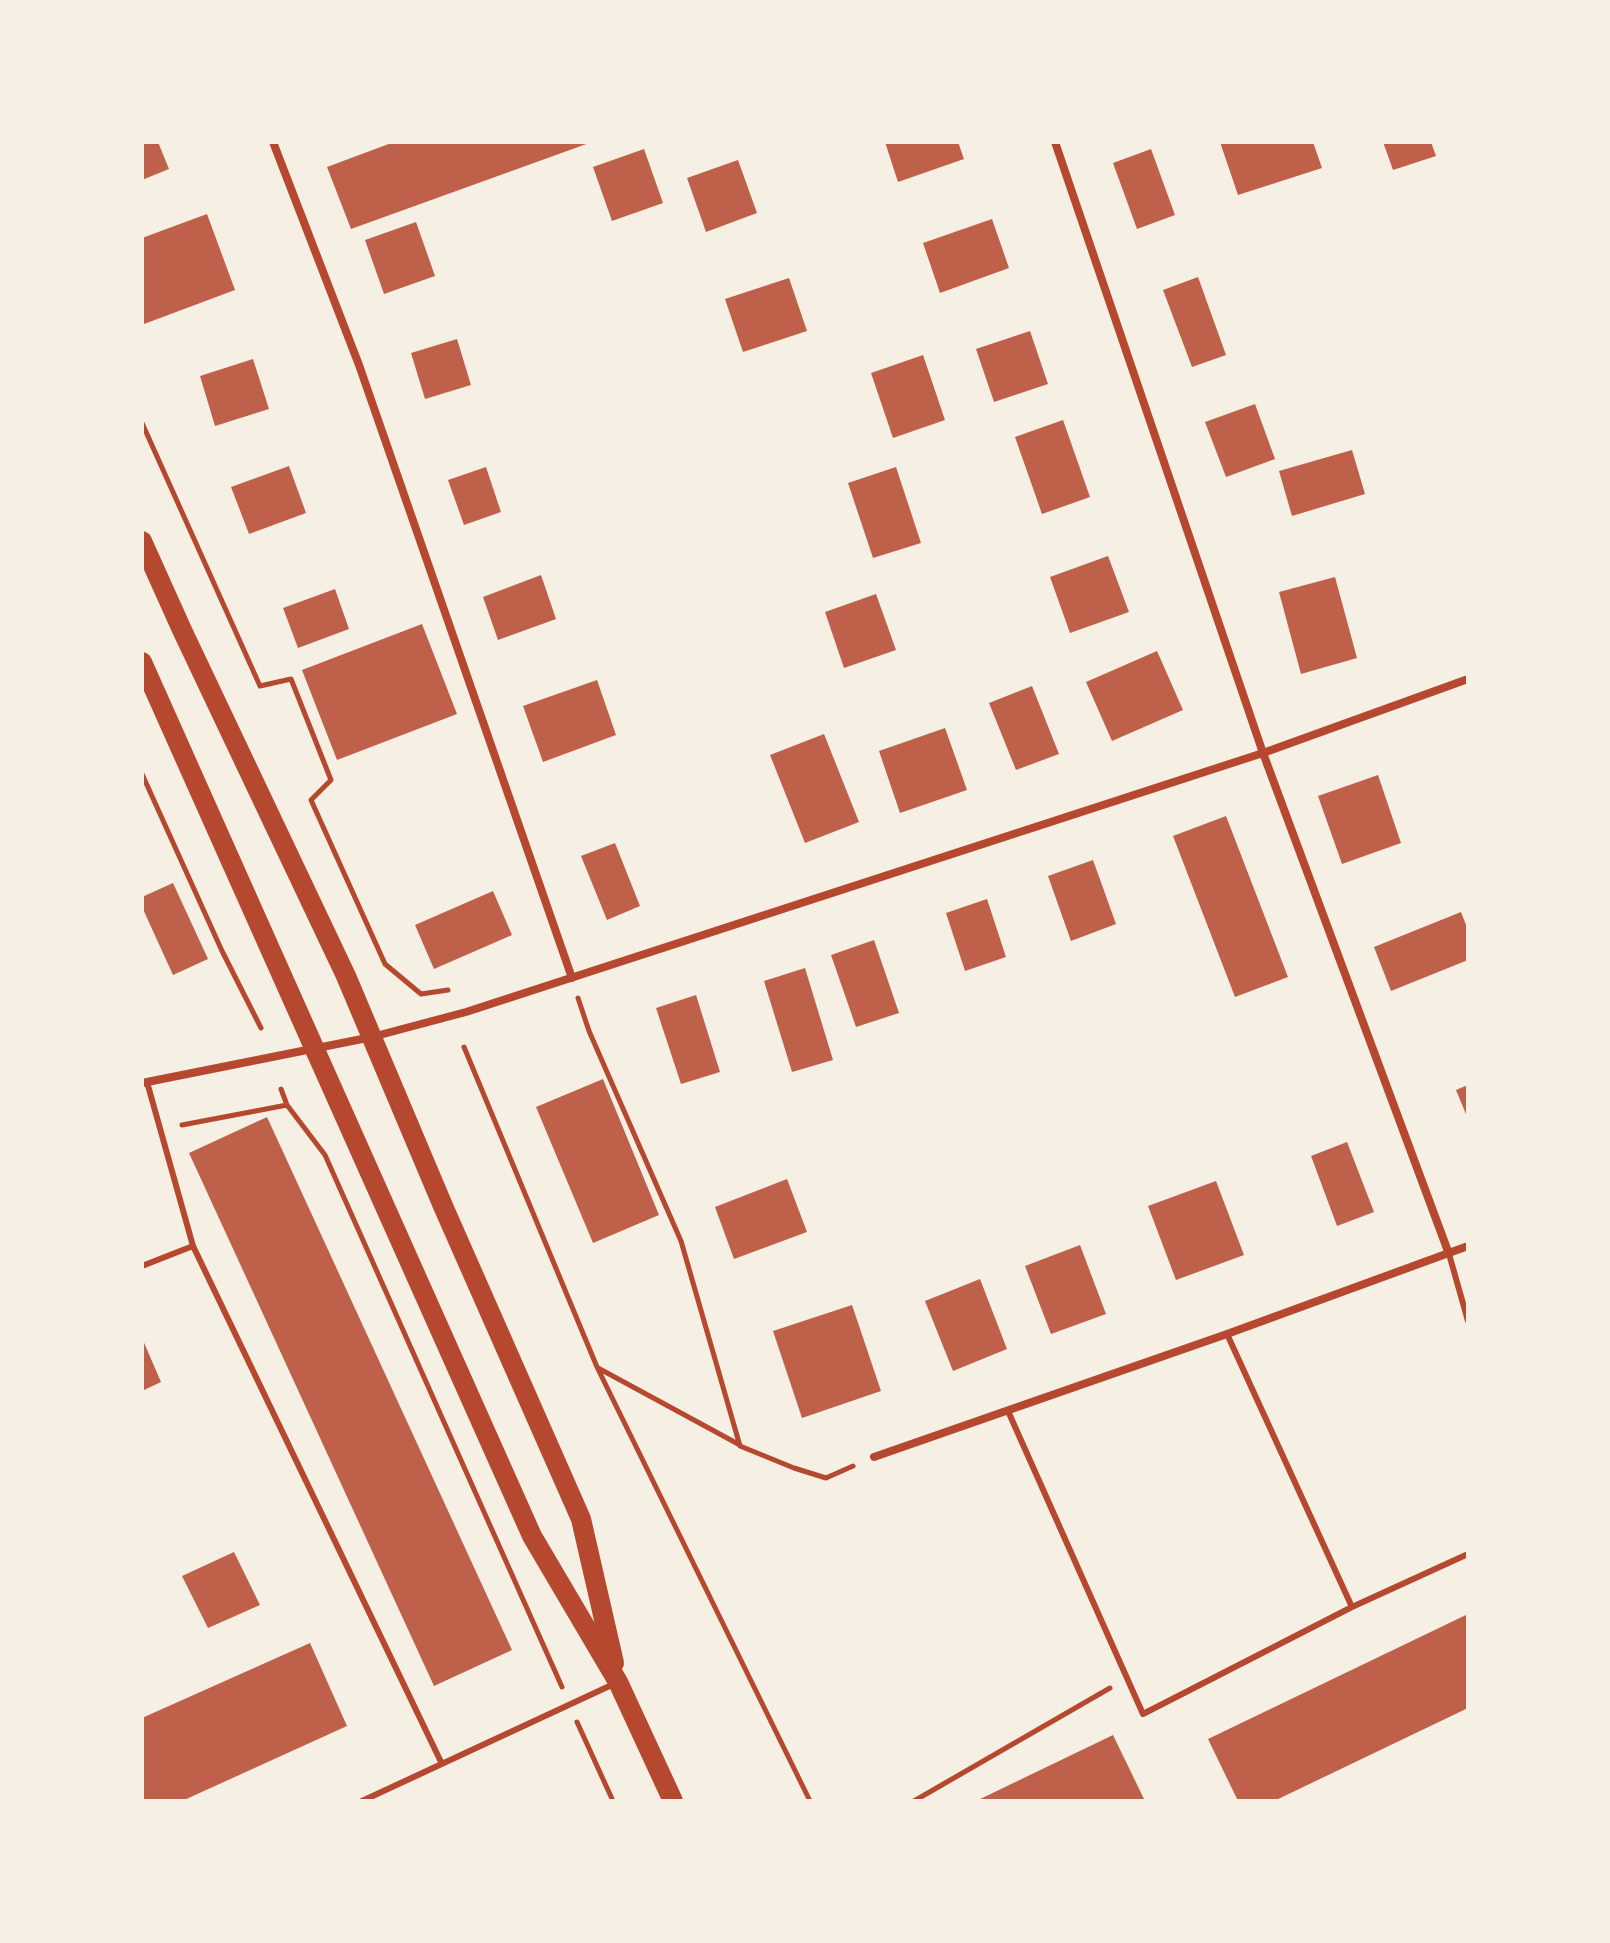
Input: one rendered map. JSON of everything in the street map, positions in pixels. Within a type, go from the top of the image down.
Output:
[{"type":"main road","points":[[142,541],[346,976],[581,1519],[618,1682]]},
{"type":"main road","points":[[142,662],[532,1536],[618,1682],[673,1801]]},
{"type":"street","points":[[273,142],[359,365],[572,978]]},
{"type":"street","points":[[1055,142],[1263,753],[1449,1254]]},
{"type":"street","points":[[144,1083],[372,1037],[466,1012],[1263,753],[1468,679]]},
{"type":"street","points":[[874,1457],[1468,1246]]},
{"type":"lane","points":[[144,1083],[193,1246],[442,1764]]},
{"type":"lane","points":[[142,1266],[193,1246]]},
{"type":"lane","points":[[1449,1254],[1468,1321]]},
{"type":"lane","points":[[1227,1334],[1352,1607]]},
{"type":"lane","points":[[1008,1411],[1143,1714],[1352,1607],[1468,1554]]},
{"type":"lane","points":[[362,1801],[618,1682]]},
{"type":"path","points":[[142,423],[260,686],[291,679],[331,780],[311,800],[385,964],[421,994],[449,990]]},
{"type":"path","points":[[142,774],[222,951],[261,1028]]},
{"type":"path","points":[[572,978],[589,1031],[681,1241],[740,1446]]},
{"type":"path","points":[[464,1047],[597,1367],[810,1801]]},
{"type":"path","points":[[281,1089],[287,1105],[325,1155],[613,1801]]},
{"type":"path","points":[[160,1129],[287,1105]]},
{"type":"path","points":[[597,1367],[740,1446],[794,1468],[826,1478],[874,1457]]},
{"type":"path","points":[[914,1801],[1127,1678]]},
{"type":"building","points":[[142,142],[158,142],[169,169],[142,180]]},
{"type":"building","points":[[394,142],[592,142],[351,229],[327,167]]},
{"type":"building","points":[[885,142],[958,142],[964,159],[898,182]]},
{"type":"building","points":[[1220,142],[1313,142],[1322,168],[1238,195]]},
{"type":"building","points":[[1383,142],[1431,142],[1436,156],[1393,170]]},
{"type":"building","points":[[644,149],[663,203],[612,221],[593,167]]},
{"type":"building","points":[[1151,149],[1175,215],[1137,229],[1113,163]]},
{"type":"building","points":[[738,160],[757,213],[706,232],[687,178]]},
{"type":"building","points":[[207,214],[235,290],[144,324],[142,238]]},
{"type":"building","points":[[992,219],[1009,268],[940,293],[923,243]]},
{"type":"building","points":[[416,222],[435,276],[384,294],[365,240]]},
{"type":"building","points":[[1198,277],[1226,355],[1192,367],[1163,290]]},
{"type":"building","points":[[789,278],[807,331],[743,352],[725,299]]},
{"type":"building","points":[[1030,331],[1048,384],[994,402],[976,349]]},
{"type":"building","points":[[457,339],[471,385],[425,399],[411,353]]},
{"type":"building","points":[[923,355],[945,420],[893,438],[871,373]]},
{"type":"building","points":[[253,359],[269,409],[215,426],[200,376]]},
{"type":"building","points":[[1255,404],[1275,459],[1226,477],[1205,422]]},
{"type":"building","points":[[1063,420],[1090,497],[1042,514],[1015,437]]},
{"type":"building","points":[[1352,450],[1365,494],[1292,516],[1279,471]]},
{"type":"building","points":[[289,466],[306,513],[249,534],[231,487]]},
{"type":"building","points":[[486,467],[501,512],[464,525],[448,480]]},
{"type":"building","points":[[896,467],[921,543],[873,558],[848,483]]},
{"type":"building","points":[[1108,556],[1129,612],[1070,633],[1050,577]]},
{"type":"building","points":[[541,575],[556,619],[498,640],[483,597]]},
{"type":"building","points":[[1335,577],[1357,658],[1301,674],[1279,592]]},
{"type":"building","points":[[335,589],[349,629],[298,648],[283,608]]},
{"type":"building","points":[[876,594],[896,650],[844,668],[825,612]]},
{"type":"building","points":[[422,624],[457,714],[337,760],[302,670]]},
{"type":"building","points":[[1157,651],[1183,710],[1112,741],[1086,682]]},
{"type":"building","points":[[597,680],[616,735],[543,762],[523,706]]},
{"type":"building","points":[[1032,686],[1059,754],[1016,770],[989,703]]},
{"type":"building","points":[[945,728],[967,790],[900,813],[879,751]]},
{"type":"building","points":[[824,734],[859,822],[805,843],[770,755]]},
{"type":"building","points":[[1378,775],[1401,843],[1342,864],[1318,796]]},
{"type":"building","points":[[1226,816],[1288,977],[1235,997],[1173,836]]},
{"type":"building","points":[[615,843],[640,906],[607,920],[581,856]]},
{"type":"building","points":[[1093,860],[1116,924],[1071,941],[1048,876]]},
{"type":"building","points":[[173,883],[208,959],[173,975],[142,907],[142,897]]},
{"type":"building","points":[[493,891],[512,935],[434,969],[415,925]]},
{"type":"building","points":[[987,899],[1006,957],[965,971],[946,913]]},
{"type":"building","points":[[1461,912],[1468,930],[1468,960],[1391,991],[1374,947]]},
{"type":"building","points":[[874,940],[899,1013],[856,1027],[831,955]]},
{"type":"building","points":[[805,968],[833,1060],[792,1072],[764,981]]},
{"type":"building","points":[[696,995],[720,1072],[681,1084],[656,1008]]},
{"type":"building","points":[[603,1079],[659,1215],[593,1243],[536,1107]]},
{"type":"building","points":[[1468,1085],[1468,1119],[1456,1090]]},
{"type":"building","points":[[267,1117],[512,1650],[434,1686],[189,1153]]},
{"type":"building","points":[[1347,1142],[1374,1212],[1337,1226],[1311,1156]]},
{"type":"building","points":[[787,1179],[807,1232],[734,1259],[715,1207]]},
{"type":"building","points":[[1216,1181],[1244,1255],[1176,1280],[1148,1206]]},
{"type":"building","points":[[1080,1245],[1106,1314],[1051,1334],[1025,1266]]},
{"type":"building","points":[[980,1279],[1007,1349],[953,1371],[925,1301]]},
{"type":"building","points":[[852,1305],[881,1391],[802,1418],[773,1331]]},
{"type":"building","points":[[142,1338],[161,1382],[142,1391]]},
{"type":"building","points":[[234,1552],[260,1605],[208,1628],[182,1576]]},
{"type":"building","points":[[1468,1614],[1468,1708],[1274,1801],[1238,1801],[1208,1739]]},
{"type":"building","points":[[310,1643],[347,1726],[182,1801],[142,1801],[142,1718]]},
{"type":"building","points":[[1113,1735],[1145,1801],[976,1801]]}]
